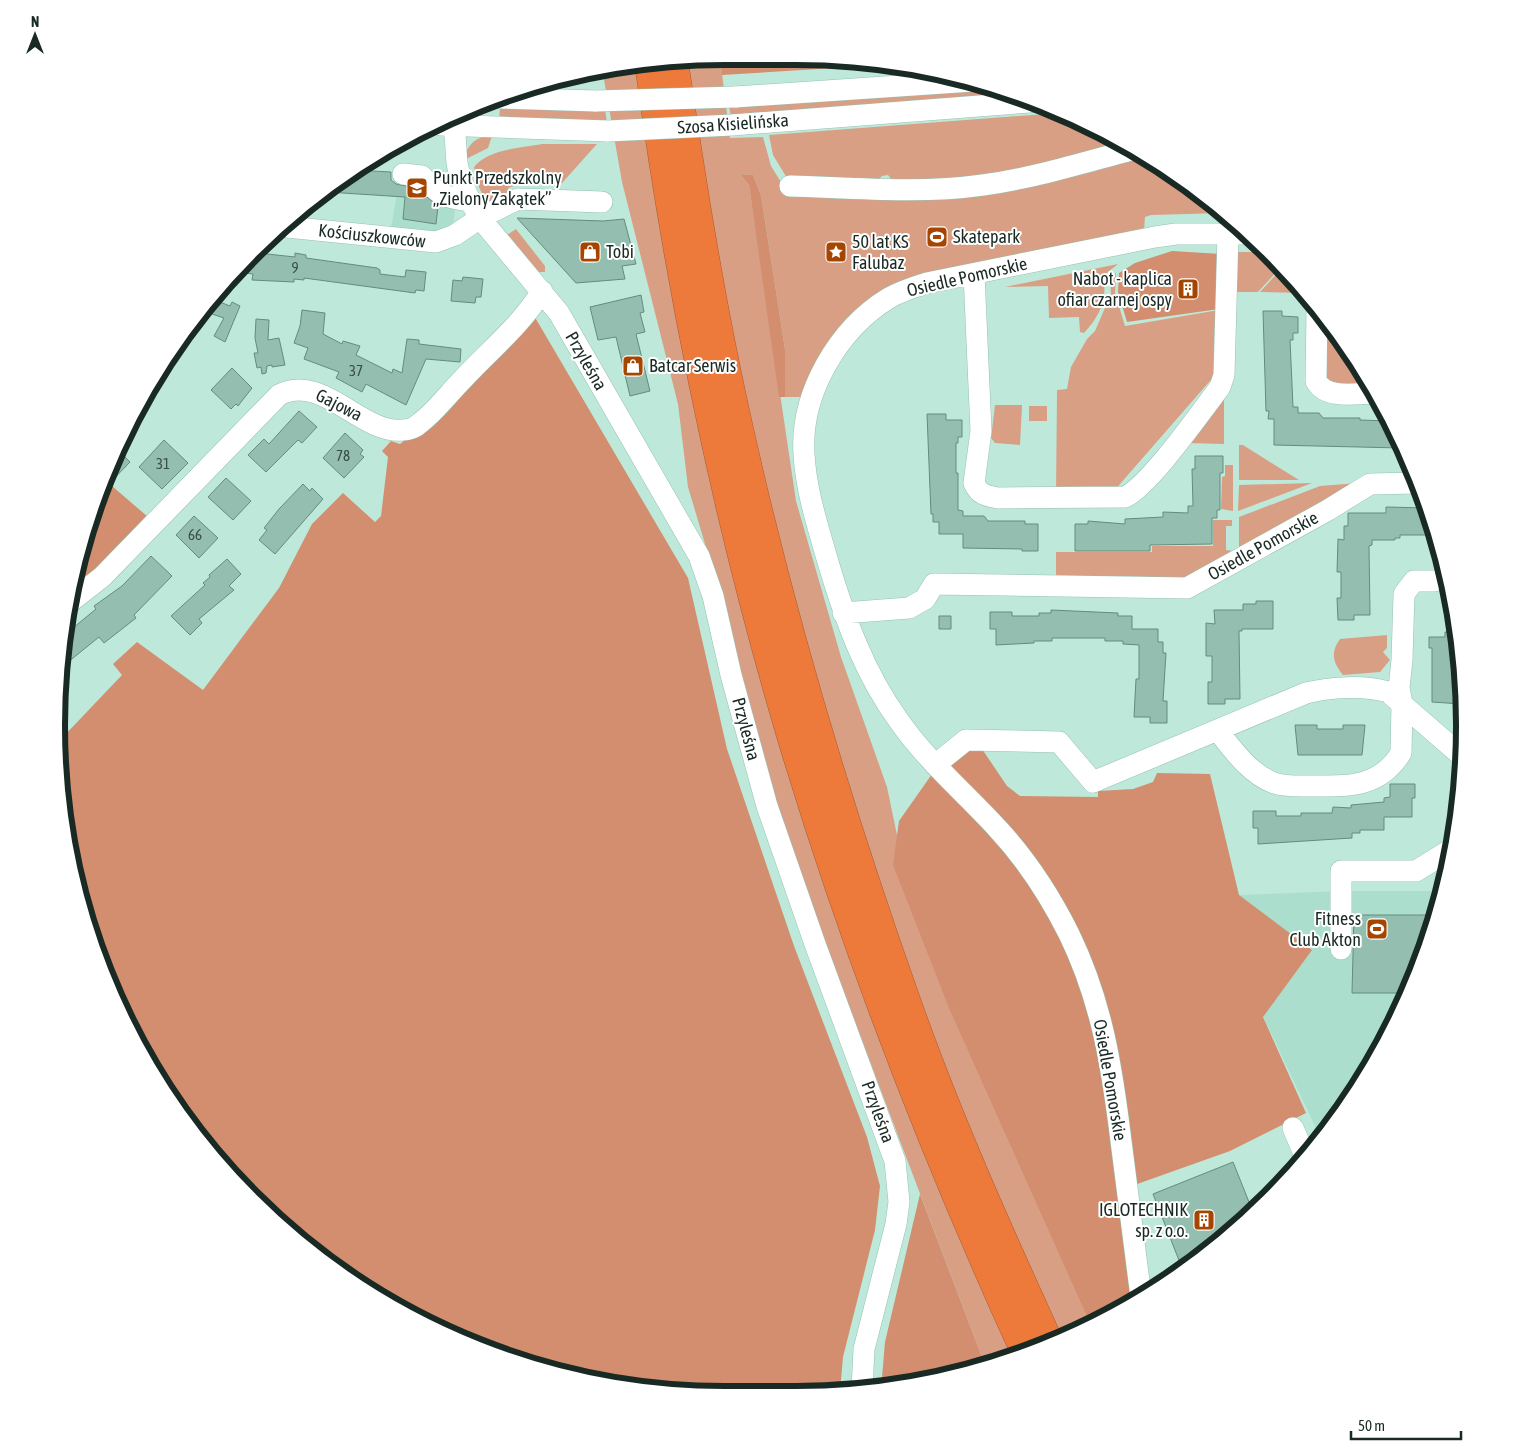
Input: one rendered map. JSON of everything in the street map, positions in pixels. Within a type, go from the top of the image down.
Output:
[{"type":"highway","points":[[675,67],[706,265],[734,405],[787,625],[817,728],[907,1003],[957,1131],[1047,1337]]},
{"type":"highway","points":[[649,70],[680,268],[709,410],[760,625],[792,738],[830,861],[919,1106],[983,1260],[1022,1346]]},
{"type":"street","name":"Szosa Kisielińska","points":[[519,98],[596,100],[735,97],[945,83]]},
{"type":"street","name":"Szosa Kisielińska","points":[[454,123],[608,131],[732,125],[1016,103]]},
{"type":"street","name":"Przyleśna","points":[[447,127],[458,166],[475,210],[559,313],[702,565],[713,596],[767,806],[815,944],[895,1161],[899,1202],[896,1224],[864,1349],[862,1382]]},
{"type":"street","points":[[790,186],[872,189],[983,185],[1038,175],[1124,152]]},
{"type":"street","points":[[403,174],[422,176],[437,193],[475,210]]},
{"type":"street","name":"Kościuszkowców","points":[[292,228],[428,242],[442,241],[455,235],[475,210],[518,199],[602,202]]},
{"type":"street","name":"Osiedle Pomorskie","points":[[1140,1289],[1112,1070],[1103,1024],[1088,978],[1048,895],[1024,860],[998,829],[935,765],[898,720],[858,650],[843,613],[806,474],[804,431],[814,390],[839,345],[858,322],[874,308],[906,290],[1155,237],[1176,234],[1236,234]]},
{"type":"street","points":[[974,274],[981,425],[974,483],[977,491],[986,496],[998,498],[1125,497],[1135,492],[1148,477],[1220,387],[1224,375],[1236,234]]},
{"type":"street","name":"Gajowa","points":[[78,595],[102,577],[279,394],[295,389],[310,390],[382,427],[402,430],[411,428],[420,424],[523,315],[542,291]]},
{"type":"street","points":[[1317,319],[1316,381],[1320,389],[1330,393],[1367,393]]},
{"type":"street","name":"Osiedle Pomorskie","points":[[843,613],[909,608],[925,599],[934,584],[1187,588],[1328,510],[1370,484],[1410,483]]},
{"type":"street","points":[[1218,731],[1233,750],[1258,775],[1275,784],[1296,786],[1363,784],[1382,775],[1401,754],[1402,704],[1398,688],[1402,660],[1404,594],[1414,581],[1434,581]]},
{"type":"street","points":[[935,765],[966,740],[1059,742],[1093,782],[1306,693],[1324,689],[1377,689],[1388,692],[1455,750]]},
{"type":"street","points":[[1341,949],[1341,871],[1416,871],[1443,854]]},
{"type":"street","points":[[1293,1128],[1302,1149]]},
{"type":"shaded area","points":[[721,65],[730,138],[763,137],[771,166],[784,187],[1088,173],[1136,159],[1198,201],[1212,213],[1151,215],[1145,217],[1144,231],[905,280],[812,370],[801,397],[785,397],[785,349],[761,195],[753,175],[740,174],[749,185],[796,501],[841,657],[887,787],[897,835],[1099,1312],[1048,1336],[1008,1351],[982,1358],[795,864],[737,672],[714,574],[688,487],[678,404],[622,182],[604,77],[682,66]]},
{"type":"shaded area","points":[[721,65],[848,67],[722,75]]},
{"type":"shaded area","points":[[968,89],[998,97],[731,117],[729,106]]},
{"type":"shaded area","points":[[500,106],[605,109],[607,123],[499,122]]},
{"type":"shaded area","points":[[1045,114],[1115,147],[955,183],[891,179],[888,175],[882,176],[879,179],[787,178],[773,155],[769,135]]},
{"type":"shaded area","points":[[486,136],[492,136],[488,148],[464,160],[467,150],[473,142]]},
{"type":"shaded area","points":[[542,144],[597,144],[562,183],[526,182],[508,188],[510,194],[489,208],[477,183],[474,167],[480,161],[496,153]]},
{"type":"shaded area","name":"Punkt Przedszkolny „Zielony Zakątek”","points":[[401,172],[455,209],[453,226],[439,234],[391,228]]},
{"type":"shaded area","points":[[740,174],[753,175],[761,195],[785,349],[785,397],[779,397],[749,185]]},
{"type":"shaded area","points":[[516,229],[545,266],[545,272],[536,272],[504,237]]},
{"type":"shaded area","points":[[1172,251],[1221,254],[1219,309],[1127,322],[1118,292],[1119,273],[1135,263]]},
{"type":"shaded area","points":[[1232,252],[1256,252],[1276,272],[1258,292],[1235,292]]},
{"type":"shaded area","points":[[1118,264],[1103,276],[1104,292],[1101,306],[1094,320],[1084,333],[1080,332],[1079,317],[1049,318],[1048,286],[1005,287]]},
{"type":"shaded area","points":[[1116,273],[1115,293],[1125,326],[1219,310],[1216,374],[1113,492],[1056,496],[1057,390],[1067,389],[1071,367],[1087,339],[1095,331],[1111,294],[1110,278]]},
{"type":"shaded area","points":[[1277,273],[1294,293],[1260,292]]},
{"type":"shaded area","points":[[533,314],[688,578],[727,749],[794,946],[867,1137],[880,1186],[875,1230],[843,1357],[841,1385],[682,1385],[597,1373],[513,1351],[473,1336],[395,1298],[323,1250],[258,1193],[229,1161],[201,1128],[153,1056],[115,978],[100,938],[78,854],[66,769],[65,735],[122,675],[113,664],[137,642],[203,690],[279,588],[312,524],[343,493],[375,522],[381,516],[388,457],[382,451],[391,441],[400,444],[431,419]]},
{"type":"shaded area","points":[[1324,329],[1361,384],[1325,383]]},
{"type":"shaded area","points":[[1224,393],[1224,444],[1187,443]]},
{"type":"shaded area","points":[[995,405],[1022,405],[1020,445],[995,443],[991,438]]},
{"type":"shaded area","points":[[1029,406],[1047,406],[1047,421],[1029,421]]},
{"type":"shaded area","points":[[1239,445],[1243,445],[1299,480],[1239,480]]},
{"type":"shaded area","points":[[1225,465],[1233,465],[1233,511],[1221,509],[1222,477],[1225,476]]},
{"type":"shaded area","points":[[1312,483],[1238,511],[1239,485]]},
{"type":"shaded area","points":[[1358,483],[1239,554],[1239,517],[1320,486]]},
{"type":"shaded area","points":[[111,485],[148,517],[96,569],[82,580],[100,513]]},
{"type":"shaded area","points":[[1213,520],[1232,520],[1232,526],[1226,526],[1226,550],[1233,551],[1194,580],[1056,576],[1056,552],[1152,552],[1152,546],[1213,546]]},
{"type":"shaded area","points":[[1387,635],[1387,648],[1383,652],[1390,660],[1380,672],[1343,675],[1334,657],[1335,649],[1340,639]]},
{"type":"shaded area","points":[[980,746],[1007,786],[1020,796],[1098,797],[1098,791],[1133,789],[1153,782],[1157,773],[1210,774],[1239,895],[1312,950],[1263,1017],[1306,1113],[1230,1151],[1126,1188],[1140,1289],[1088,1318],[949,1008],[893,865],[899,821],[937,767],[950,756]]},
{"type":"shaded area","points":[[1341,891],[1434,891],[1421,938],[1388,1018],[1368,1056],[1317,1131],[1263,1016],[1239,895]]},
{"type":"shaded area","points":[[920,1194],[982,1358],[924,1373],[882,1380],[885,1342]]},
{"type":"building","points":[[367,171],[391,172],[391,180],[396,184],[416,188],[438,206],[436,224],[403,219],[405,197],[335,193]]},
{"type":"building","name":"Tobi","points":[[517,218],[603,221],[624,219],[636,264],[622,266],[625,279],[576,283]]},
{"type":"building","points":[[295,253],[306,255],[306,258],[377,268],[380,270],[380,274],[405,277],[406,270],[426,272],[424,291],[416,290],[415,293],[304,278],[304,280],[294,279],[294,282],[252,280],[253,274],[245,273],[263,254],[295,257]]},
{"type":"building","points":[[463,277],[483,279],[481,297],[476,297],[475,303],[451,301],[453,280],[462,281]]},
{"type":"building","name":"Batcar Serwis","points":[[641,295],[644,312],[640,313],[645,332],[636,334],[650,391],[630,396],[616,337],[598,340],[590,307]]},
{"type":"building","points":[[219,302],[230,306],[232,302],[240,306],[225,342],[214,336],[224,318],[209,313]]},
{"type":"building","points":[[302,310],[325,313],[323,334],[342,344],[343,341],[360,346],[356,355],[392,373],[393,369],[402,373],[407,339],[419,340],[419,344],[461,349],[460,362],[426,359],[406,405],[366,384],[362,392],[336,378],[339,372],[304,359],[308,348],[294,343],[300,326]]},
{"type":"building","points":[[1263,311],[1282,311],[1282,316],[1298,317],[1298,333],[1293,333],[1293,340],[1290,340],[1293,407],[1298,407],[1298,413],[1319,413],[1323,418],[1360,418],[1360,420],[1382,421],[1395,448],[1274,445],[1274,419],[1268,419],[1269,411],[1266,411]]},
{"type":"building","points":[[256,319],[269,320],[268,340],[279,338],[285,365],[267,366],[266,373],[262,374],[261,367],[257,368],[254,353],[258,353],[255,338]]},
{"type":"building","points":[[232,368],[252,388],[238,406],[236,404],[231,409],[211,390]]},
{"type":"building","points":[[299,411],[317,427],[302,443],[298,440],[266,472],[248,455],[264,439],[269,444]]},
{"type":"building","points":[[927,414],[946,414],[946,420],[962,420],[962,437],[958,437],[958,443],[956,443],[958,510],[963,511],[963,516],[984,516],[988,521],[1025,521],[1025,524],[1038,524],[1038,551],[963,548],[963,534],[939,534],[939,522],[933,522],[933,514],[931,514]]},
{"type":"building","points":[[345,433],[363,450],[360,454],[364,457],[344,478],[323,458]]},
{"type":"building","points":[[164,440],[188,463],[162,489],[139,467]]},
{"type":"building","points":[[123,455],[130,462],[112,480]]},
{"type":"building","points":[[1195,456],[1223,456],[1223,473],[1220,473],[1220,510],[1217,510],[1217,518],[1212,518],[1212,544],[1150,545],[1150,551],[1075,551],[1075,524],[1088,524],[1088,521],[1125,524],[1125,519],[1163,517],[1163,512],[1188,513],[1188,506],[1193,506],[1192,469],[1195,469]]},
{"type":"building","points":[[226,478],[251,501],[233,520],[208,497]]},
{"type":"building","points":[[303,484],[310,491],[312,488],[323,499],[275,554],[259,540],[267,530],[264,528]]},
{"type":"building","points":[[1386,507],[1419,508],[1427,535],[1400,535],[1400,538],[1395,538],[1395,540],[1372,540],[1372,545],[1369,546],[1370,615],[1354,615],[1354,620],[1338,620],[1337,598],[1341,598],[1341,572],[1337,572],[1338,539],[1344,540],[1344,526],[1348,526],[1348,513],[1386,513]]},
{"type":"building","points":[[194,516],[218,538],[199,558],[176,535]]},
{"type":"building","points":[[151,556],[172,576],[134,615],[136,618],[104,643],[99,637],[68,662],[73,628],[96,609],[94,606],[122,586]]},
{"type":"building","points":[[227,559],[241,574],[229,586],[234,590],[199,619],[202,623],[190,635],[171,616],[205,585],[203,583],[210,577],[209,575]]},
{"type":"building","points":[[1256,601],[1273,601],[1273,629],[1242,629],[1242,631],[1239,631],[1240,699],[1225,699],[1225,704],[1208,704],[1208,682],[1212,682],[1212,656],[1206,656],[1206,623],[1215,624],[1214,610],[1243,610],[1243,604],[1256,604]]},
{"type":"building","points":[[1051,610],[1118,613],[1118,616],[1132,616],[1132,629],[1158,629],[1158,642],[1163,642],[1163,653],[1166,653],[1163,701],[1167,701],[1167,723],[1150,723],[1150,717],[1134,717],[1136,679],[1139,679],[1139,645],[1123,644],[1123,641],[1105,641],[1105,638],[1052,638],[1052,641],[996,645],[996,629],[990,629],[990,612],[1012,612],[1012,616],[1039,616],[1039,613],[1051,613]]},
{"type":"building","points":[[939,616],[951,616],[951,629],[939,629]]},
{"type":"building","points":[[1445,632],[1449,632],[1455,682],[1455,704],[1432,702],[1432,648],[1429,648],[1429,637],[1445,637]]},
{"type":"building","points":[[1295,725],[1317,725],[1317,729],[1343,729],[1343,725],[1365,725],[1362,755],[1298,755]]},
{"type":"building","points":[[1390,784],[1415,784],[1415,798],[1412,798],[1412,817],[1384,817],[1384,830],[1360,830],[1360,833],[1352,833],[1352,838],[1258,844],[1258,828],[1253,828],[1253,811],[1276,811],[1276,816],[1301,816],[1301,813],[1332,813],[1333,807],[1351,808],[1351,805],[1384,802],[1384,798],[1390,797]]},
{"type":"building","points":[[1354,915],[1428,915],[1421,938],[1399,993],[1352,993]]},
{"type":"building","name":"IGLOTECHNIK sp. z o.o.","points":[[1233,1162],[1250,1205],[1198,1250],[1180,1263],[1153,1194]]},
{"type":"place","name":"Punkt Przedszkolny „Zielony Zakątek”","points":[[417,188]]},
{"type":"place","name":"Skatepark","points":[[937,237]]},
{"type":"place","name":"Tobi","points":[[590,252]]},
{"type":"place","name":"50 lat KS Falubaz","points":[[836,252]]},
{"type":"place","name":"Nabot - kaplica ofiar czarnej ospy","points":[[1188,289]]},
{"type":"place","name":"Batcar Serwis","points":[[633,366]]},
{"type":"place","name":"Fitness Club Akton","points":[[1377,929]]},
{"type":"place","name":"IGLOTECHNIK sp. z o.o.","points":[[1204,1220]]}]
